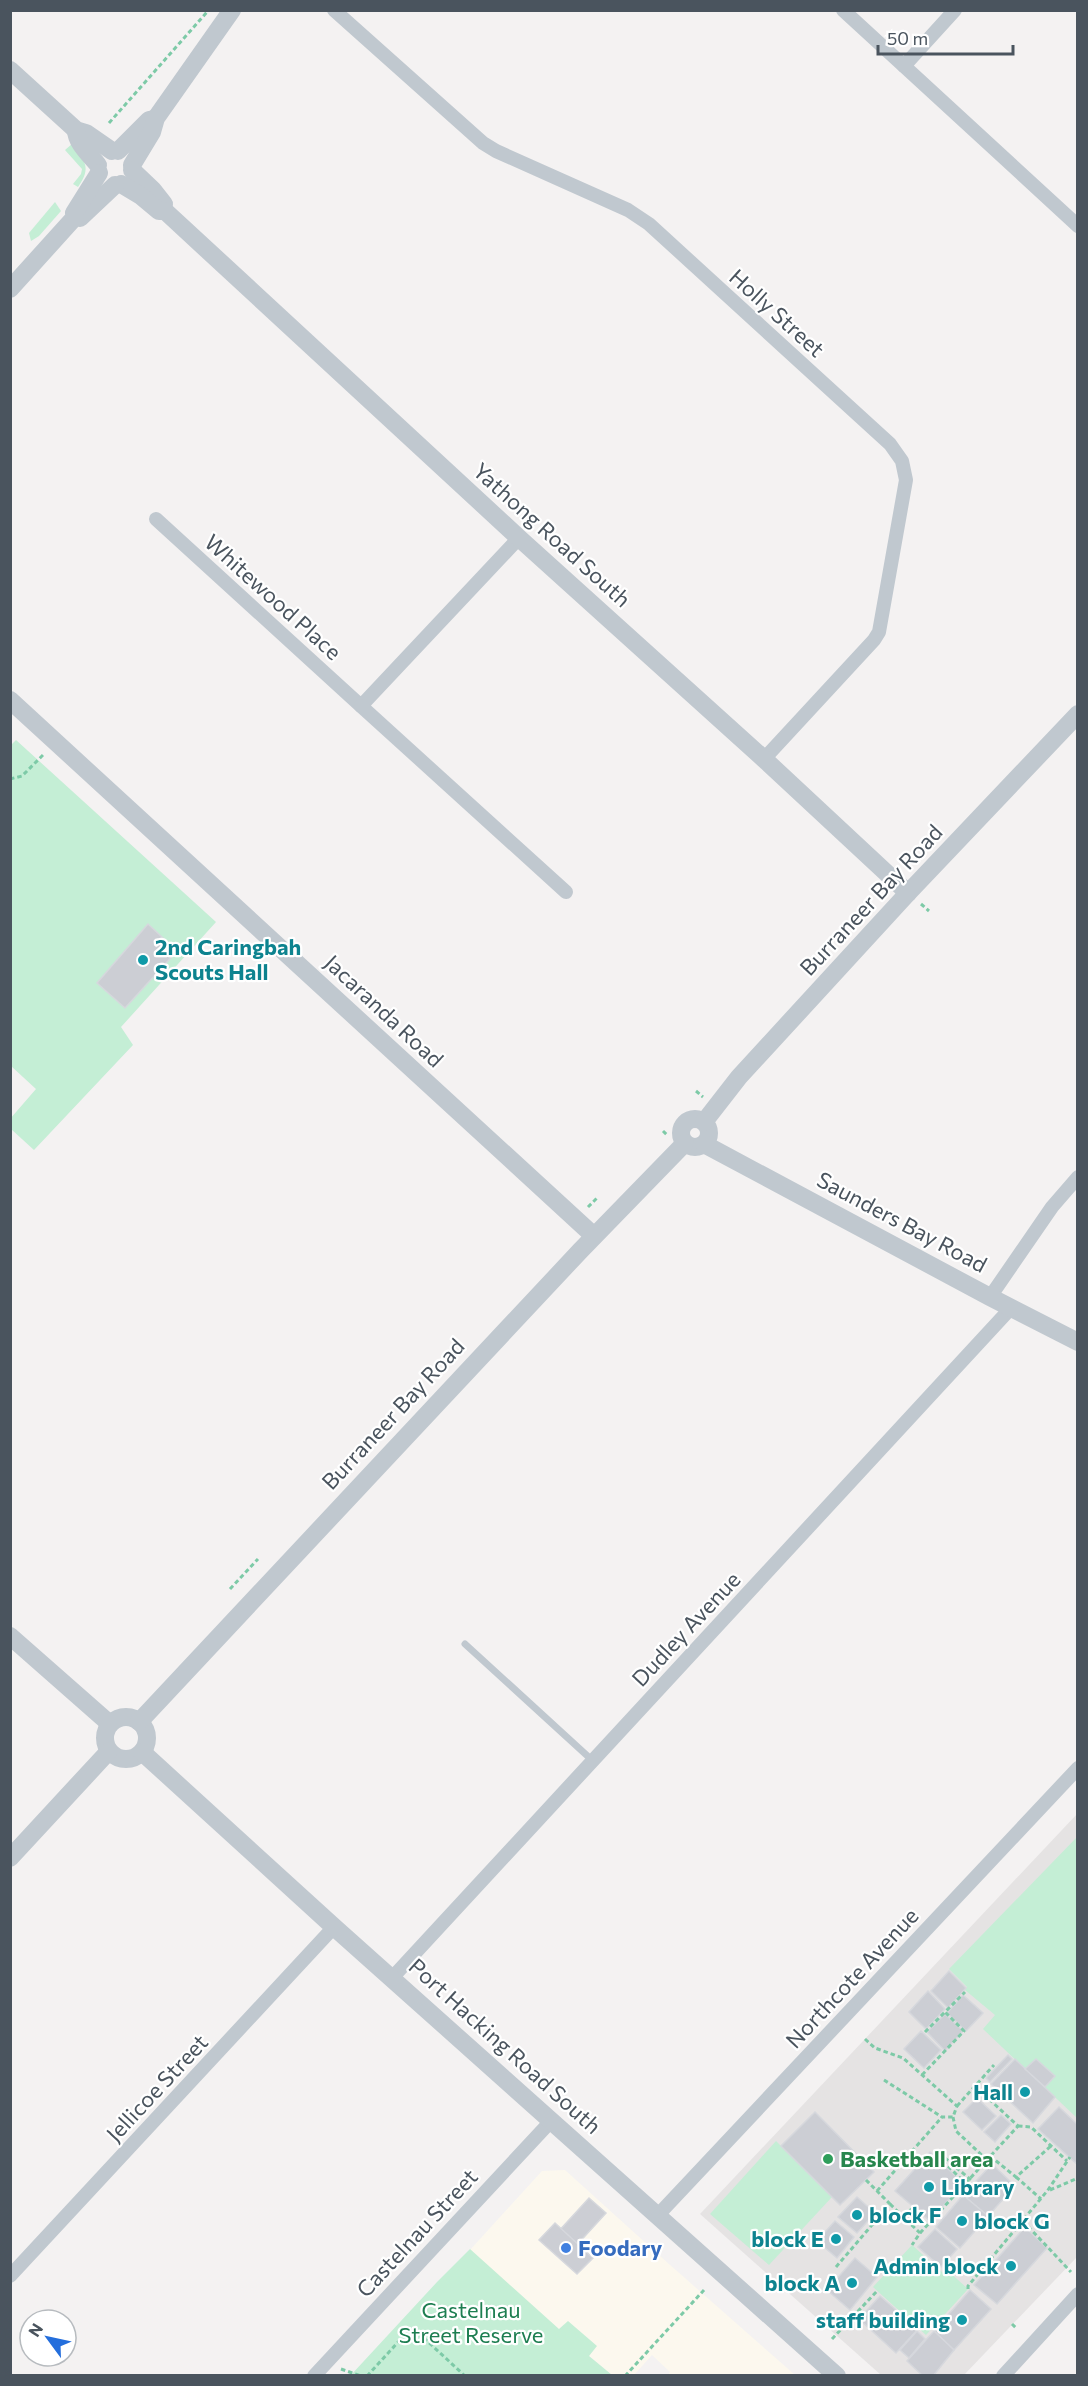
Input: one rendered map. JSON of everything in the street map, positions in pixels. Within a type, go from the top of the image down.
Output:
[{"type":"street","points":[[75,217],[81,218],[125,176],[152,132],[156,118],[232,10]]},
{"type":"street","name":"Holly Street","points":[[334,10],[483,143],[496,151],[628,210],[649,224],[890,444],[902,461],[906,480],[879,632],[764,759]]},
{"type":"street","points":[[843,10],[1077,226]]},
{"type":"street","points":[[904,66],[955,10]]},
{"type":"street","points":[[10,70],[76,130],[86,133],[128,157],[125,176]]},
{"type":"street","points":[[10,289],[75,217],[74,213],[99,169],[104,155],[115,151],[149,120],[156,118]]},
{"type":"street","points":[[76,130],[76,136],[107,182],[125,176]]},
{"type":"street","name":"Yathong Road South","points":[[125,176],[141,196],[159,211],[165,211],[908,893]]},
{"type":"street","name":"Whitewood Place","points":[[156,519],[566,892]]},
{"type":"street","points":[[361,706],[519,538]]},
{"type":"street","name":"Jacaranda Road","points":[[10,700],[594,1236]]},
{"type":"street","name":"Burraneer Bay Road","points":[[704,1122],[739,1077],[1077,714]]},
{"type":"street","points":[[695,1118],[707,1125],[709,1135],[704,1143],[697,1147],[685,1143],[681,1134],[683,1125],[695,1118]]},
{"type":"street","name":"Burraneer Bay Road","points":[[139,1722],[594,1236],[685,1143]]},
{"type":"street","name":"Saunders Bay Road","points":[[704,1143],[1077,1342]]},
{"type":"street","points":[[990,1297],[1052,1207],[1077,1177]]},
{"type":"street","name":"Dudley Avenue","points":[[392,1978],[1011,1308]]},
{"type":"street","points":[[10,1636],[110,1724]]},
{"type":"street","points":[[127,1717],[139,1722],[146,1733],[147,1740],[142,1752],[125,1759],[109,1751],[105,1738],[110,1724],[127,1717]]},
{"type":"street","points":[[10,1858],[109,1751]]},
{"type":"street","name":"Port Hacking Road South","points":[[142,1752],[334,1928],[552,2120],[832,2374]]},
{"type":"street","name":"Northcote Avenue","points":[[658,2216],[1077,1768]]},
{"type":"street","name":"Jellicoe Street","points":[[10,2276],[334,1928]]},
{"type":"street","name":"Castelnau Street","points":[[314,2376],[552,2120]]},
{"type":"street","points":[[1003,2376],[1077,2294]]},
{"type":"lane","points":[[465,1644],[593,1761]]},
{"type":"path","points":[[109,123],[208,10]]},
{"type":"path","points":[[10,780],[22,776],[56,742]]},
{"type":"path","points":[[230,1589],[258,1559]]},
{"type":"path","points":[[925,2032],[964,1992]]},
{"type":"path","points":[[922,2075],[964,2031],[945,2012]]},
{"type":"path","points":[[865,2039],[875,2048],[903,2058],[957,2106]]},
{"type":"path","points":[[987,2160],[956,2131],[953,2116],[957,2106],[994,2065]]},
{"type":"path","points":[[884,2080],[942,2117],[953,2116]]},
{"type":"path","points":[[968,2289],[969,2284],[1048,2190],[1068,2159],[1031,2127],[1018,2126],[975,2086]]},
{"type":"path","points":[[877,2191],[942,2117]]},
{"type":"path","points":[[912,2245],[920,2233],[1018,2126]]},
{"type":"path","points":[[1016,2176],[1051,2146]]},
{"type":"path","points":[[990,2156],[1041,2199]]},
{"type":"path","points":[[960,2181],[962,2179],[943,2161],[945,2158],[970,2180]]},
{"type":"path","points":[[1048,2190],[1077,2178]]},
{"type":"path","points":[[866,2180],[920,2233]]},
{"type":"path","points":[[836,2267],[890,2204]]},
{"type":"path","points":[[904,2218],[913,2207]]},
{"type":"path","points":[[870,2219],[874,2222]]},
{"type":"path","points":[[1023,2221],[1071,2272]]},
{"type":"path","points":[[848,2245],[851,2249]]},
{"type":"path","points":[[625,2376],[704,2290]]},
{"type":"path","points":[[832,2338],[877,2291]]},
{"type":"path","points":[[1012,2324],[1016,2328]]},
{"type":"path","points":[[367,2376],[412,2327],[465,2376]]},
{"type":"shaded area","points":[[1077,1814],[1077,2257],[964,2375],[881,2375],[700,2214]]},
{"type":"shaded area","points":[[565,2170],[795,2375],[668,2375],[670,2372],[652,2355],[634,2375],[612,2375],[589,2356],[596,2346],[568,2322],[559,2330],[470,2250],[542,2171]]},
{"type":"green space","points":[[72,144],[86,169],[78,187],[73,184],[82,169],[65,150]]},
{"type":"green space","points":[[55,202],[61,211],[39,236],[31,241],[29,233]]},
{"type":"green space","points":[[16,740],[216,922],[121,1027],[133,1045],[34,1150],[11,1129],[10,1119],[36,1089],[11,1066],[10,746]]},
{"type":"green space","points":[[1077,1837],[1077,2118],[983,2029],[995,2015],[965,1990],[967,1987],[949,1969]]},
{"type":"green space","points":[[776,2141],[832,2197],[769,2265],[710,2214]]},
{"type":"green space","points":[[912,2245],[943,2273],[947,2270],[968,2289],[926,2335],[873,2287]]},
{"type":"green space","name":"Castelnau Street Reserve","points":[[470,2249],[559,2329],[568,2321],[597,2346],[589,2356],[612,2375],[351,2375]]},
{"type":"building","name":"2nd Caringbah Scouts Hall","points":[[148,924],[177,951],[125,1008],[97,983]]},
{"type":"building","points":[[949,1971],[966,1988],[948,2008],[931,1991]]},
{"type":"building","points":[[928,1991],[945,2009],[926,2029],[909,2012]]},
{"type":"building","points":[[963,1995],[983,2013],[966,2031],[947,2013]]},
{"type":"building","points":[[945,2014],[963,2031],[945,2051],[927,2032]]},
{"type":"building","points":[[921,2031],[941,2050],[924,2068],[904,2049]]},
{"type":"building","points":[[1008,2055],[1012,2059],[990,2082],[986,2078]]},
{"type":"building","name":"Hall","points":[[1015,2059],[1055,2097],[1033,2123],[991,2084]]},
{"type":"building","points":[[1036,2059],[1055,2076],[1045,2087],[1025,2069]]},
{"type":"building","points":[[977,2098],[996,2116],[982,2130],[963,2112]]},
{"type":"building","points":[[1059,2107],[1078,2125],[1078,2165],[1038,2129]]},
{"type":"building","name":"Basketball area","points":[[815,2112],[874,2172],[840,2205],[781,2146]]},
{"type":"building","points":[[1001,2115],[1011,2124],[995,2142],[984,2132]]},
{"type":"building","name":"Library","points":[[930,2152],[963,2183],[930,2221],[895,2191]]},
{"type":"building","points":[[992,2164],[1015,2186],[988,2216],[963,2195]]},
{"type":"building","name":"block G","points":[[963,2195],[988,2216],[960,2248],[936,2227]]},
{"type":"building","name":"block F","points":[[857,2197],[875,2213],[857,2233],[838,2217]]},
{"type":"building","points":[[589,2198],[606,2213],[575,2247],[558,2232]]},
{"type":"building","name":"block E","points":[[835,2221],[854,2237],[837,2258],[817,2241]]},
{"type":"building","points":[[555,2223],[593,2258],[577,2274],[539,2240]]},
{"type":"building","name":"Admin block","points":[[1025,2227],[1047,2248],[997,2304],[974,2285]]},
{"type":"building","points":[[935,2229],[957,2249],[941,2267],[918,2247]]},
{"type":"building","name":"block A","points":[[855,2258],[877,2277],[850,2310],[827,2290]]},
{"type":"building","name":"staff building","points":[[970,2290],[991,2309],[954,2350],[934,2331]]},
{"type":"building","points":[[880,2296],[918,2329],[896,2353],[859,2319]]},
{"type":"building","points":[[917,2331],[925,2339],[909,2358],[900,2350]]},
{"type":"building","points":[[934,2331],[954,2350],[933,2376],[923,2376],[907,2361]]},
{"type":"place","name":"2nd Caringbah Scouts Hall","points":[[143,960]]},
{"type":"place","name":"Hall","points":[[1025,2092]]},
{"type":"place","name":"Basketball area","points":[[828,2159]]},
{"type":"place","name":"Library","points":[[929,2187]]},
{"type":"place","name":"block F","points":[[857,2215]]},
{"type":"place","name":"block G","points":[[962,2221]]},
{"type":"place","name":"block E","points":[[836,2239]]},
{"type":"place","name":"Foodary","points":[[566,2248]]},
{"type":"place","name":"Admin block","points":[[1011,2266]]},
{"type":"place","name":"block A","points":[[852,2283]]},
{"type":"place","name":"staff building","points":[[962,2320]]}]
